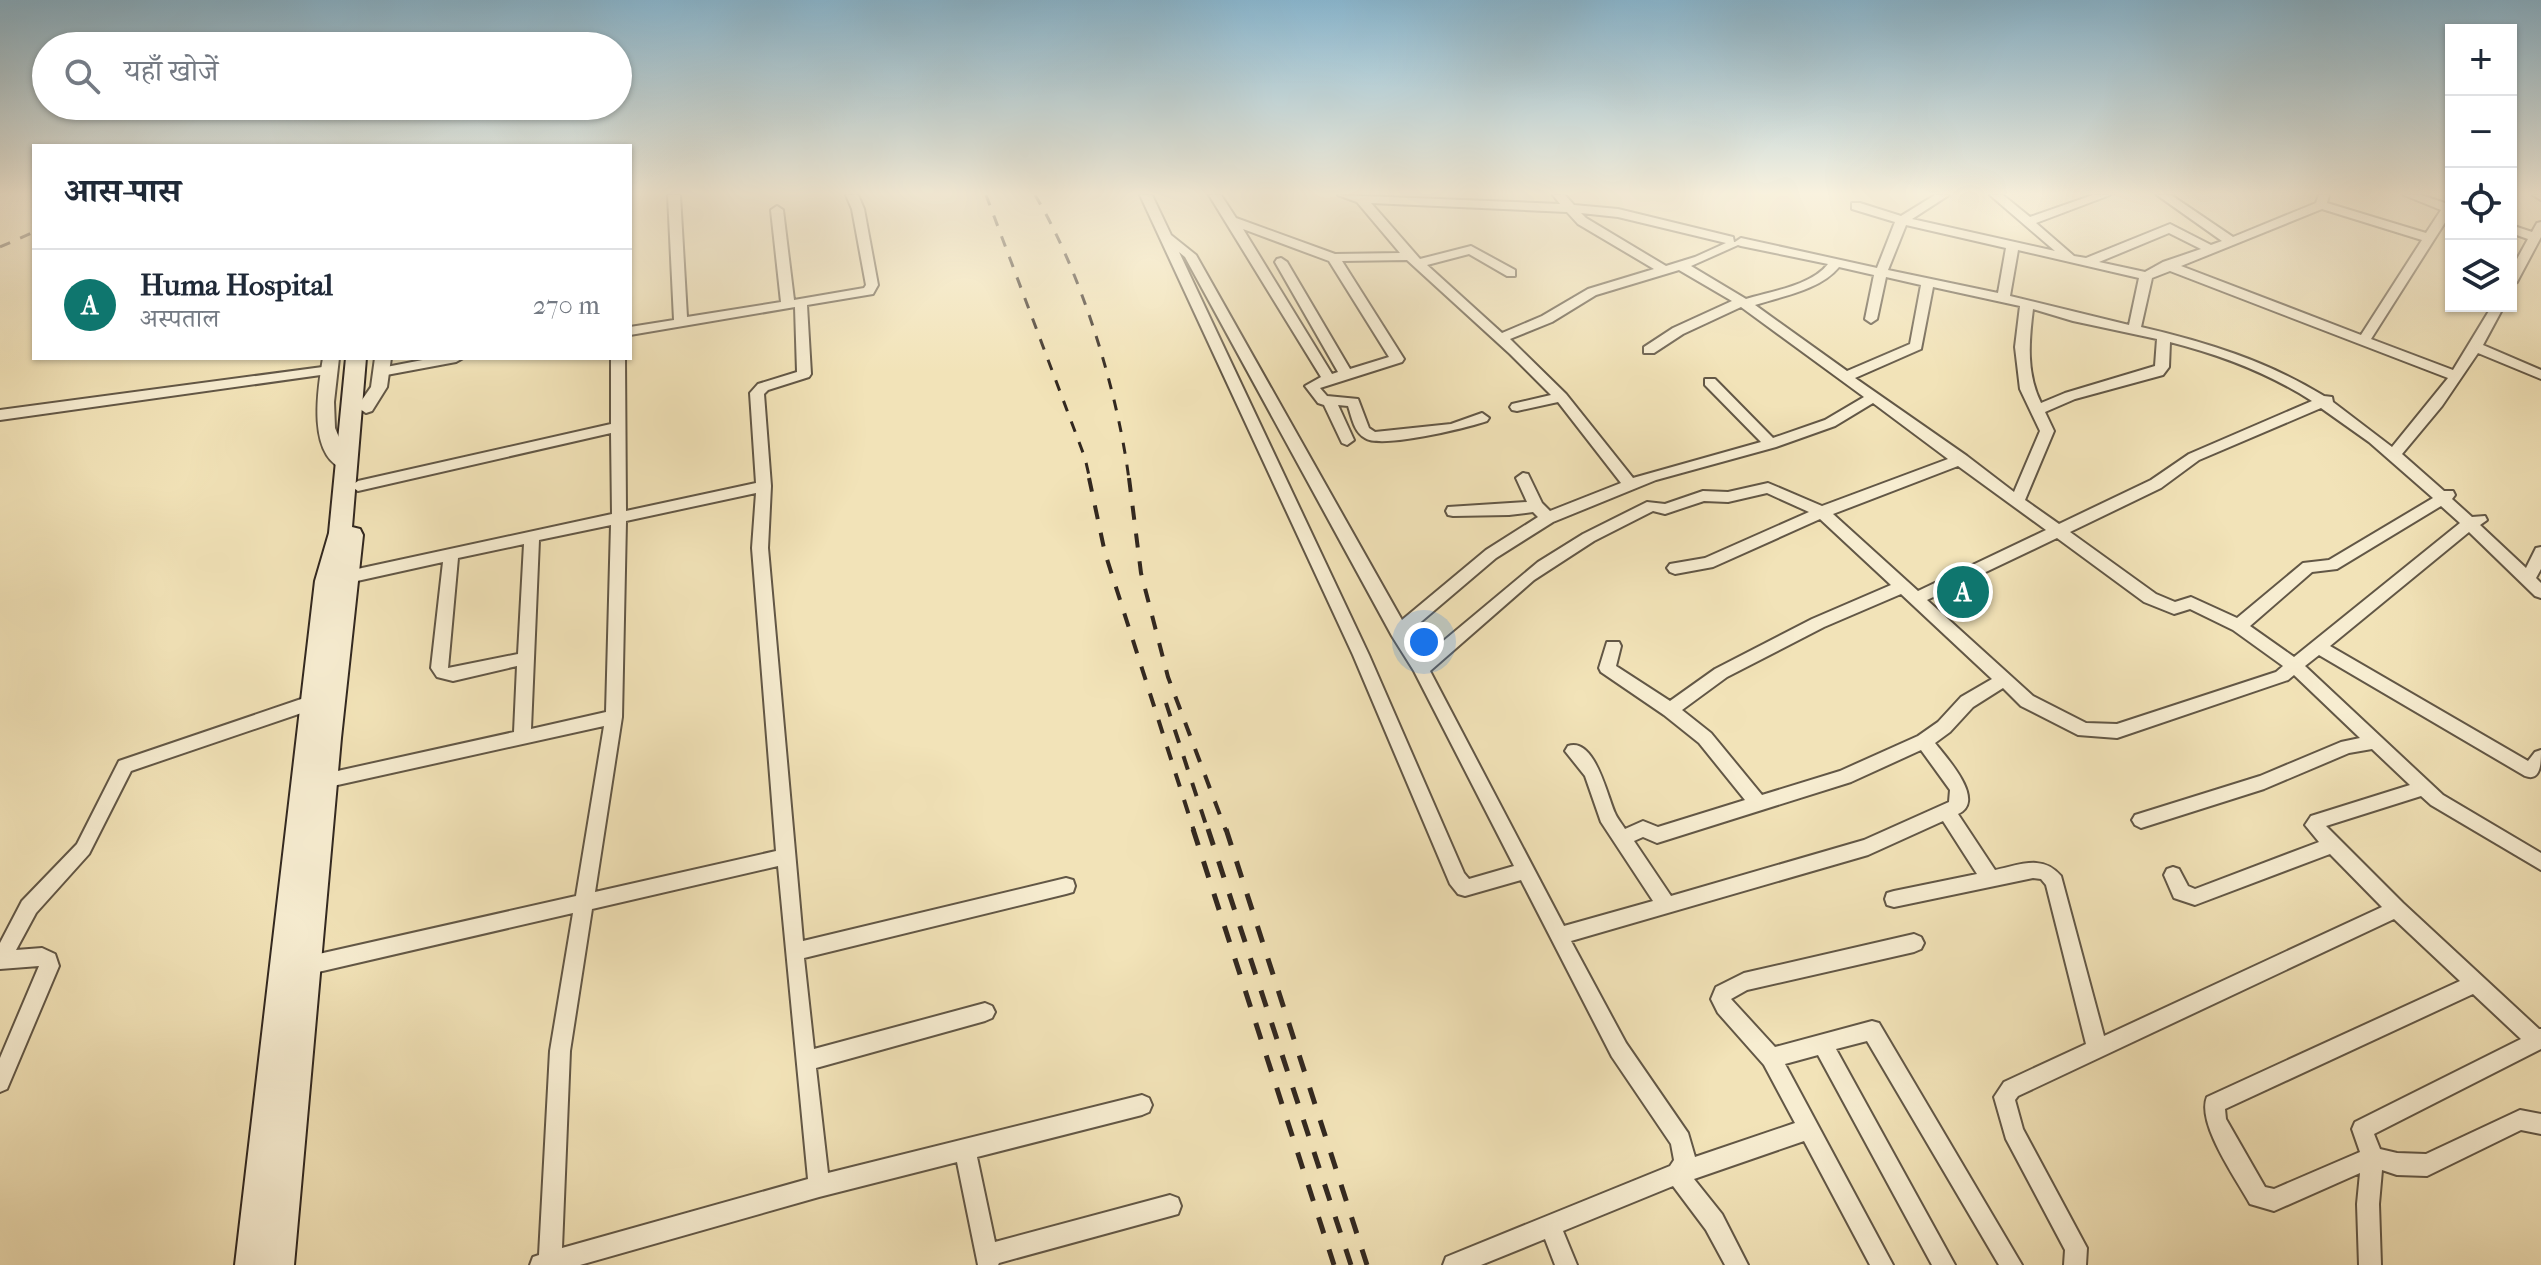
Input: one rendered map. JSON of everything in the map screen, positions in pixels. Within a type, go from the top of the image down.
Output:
[{"type":"main road","points":[[252,1265],[324,781],[340,533],[371,377],[358,360]]},
{"type":"main road","points":[[277,1265],[313,702],[337,579]]},
{"type":"street","points":[[677,254],[681,323]]},
{"type":"street","points":[[785,254],[804,374],[763,387],[757,393],[764,486],[760,548],[794,952],[819,1186]]},
{"type":"street","points":[[632,331],[794,305],[871,289],[865,254]]},
{"type":"street","points":[[1174,254],[1361,655],[1457,878],[1465,888],[1526,871]]},
{"type":"street","points":[[1189,254],[1421,669],[1619,1050],[1681,1140],[1685,1162],[1677,1174]]},
{"type":"street","points":[[1252,254],[1329,379]]},
{"type":"street","points":[[1323,254],[1334,258],[1414,259],[1445,254]]},
{"type":"street","points":[[1410,254],[1561,397],[1630,484]]},
{"type":"street","points":[[1478,254],[1511,273]]},
{"type":"street","points":[[1645,254],[1743,303],[2163,605],[2178,608],[2191,603],[2239,626],[2296,667],[2424,788],[2467,820],[2541,862]]},
{"type":"street","points":[[1501,338],[1570,307],[1592,292],[1715,254]]},
{"type":"street","points":[[1795,254],[2098,319],[2232,353],[2326,400],[2396,453],[2534,576],[2541,592]]},
{"type":"street","points":[[1871,319],[1889,254]]},
{"type":"street","points":[[2003,298],[2011,254]]},
{"type":"street","points":[[2057,254],[2146,276],[2196,254]]},
{"type":"street","points":[[2067,254],[2071,257]]},
{"type":"street","points":[[2090,261],[2107,254]]},
{"type":"street","points":[[2364,340],[2418,254]]},
{"type":"street","points":[[1334,258],[1397,355],[1395,362],[1312,386],[1323,400],[1353,402],[1363,430],[1372,437],[1452,428],[1482,418]]},
{"type":"street","points":[[1281,262],[1346,374]]},
{"type":"street","points":[[1649,350],[1678,331],[1743,303],[1825,276],[1836,262]]},
{"type":"street","points":[[2167,265],[2456,376]]},
{"type":"street","points":[[2135,328],[2146,276]]},
{"type":"street","points":[[1845,377],[1916,346],[1928,283]]},
{"type":"street","points":[[2018,500],[2046,435],[2027,389],[2024,361],[2027,304]]},
{"type":"street","points":[[2396,453],[2432,411],[2476,347],[2495,312]]},
{"type":"street","points":[[2135,328],[2164,338],[2232,353]]},
{"type":"street","points":[[2038,410],[2070,396],[2158,372],[2162,367],[2164,338]]},
{"type":"street","points":[[2476,347],[2541,375]]},
{"type":"street","points":[[371,377],[447,360]]},
{"type":"street","points":[[618,360],[619,518],[614,717],[560,1051],[547,1264],[819,1186],[1142,1105]]},
{"type":"street","points":[[0,415],[330,364],[325,429],[331,448],[353,475],[618,427]]},
{"type":"street","points":[[1710,382],[1771,444]]},
{"type":"street","points":[[1517,407],[1561,397]]},
{"type":"street","points":[[1398,632],[1491,554],[1548,518],[1630,484],[1771,444],[1830,423],[1873,397]]},
{"type":"street","points":[[1670,710],[1721,673],[1818,623],[1909,593],[2057,530],[2156,484],[2194,457],[2326,400]]},
{"type":"street","points":[[1330,402],[1347,440]]},
{"type":"street","points":[[1675,568],[1708,563],[1822,512],[1962,459]]},
{"type":"street","points":[[1523,478],[1536,506],[1548,518]]},
{"type":"street","points":[[337,579],[764,486]]},
{"type":"street","points":[[1421,669],[1467,634],[1531,575],[1601,531],[1652,506],[1665,509],[1703,496],[1728,497],[1768,488],[1822,512],[2027,701],[2084,730],[2117,731],[2224,698],[2282,676],[2475,522]]},
{"type":"street","points":[[2239,626],[2308,567],[2332,565],[2446,496]]},
{"type":"street","points":[[1453,511],[1536,506]]},
{"type":"street","points":[[522,737],[532,537]]},
{"type":"street","points":[[2534,576],[2541,552]]},
{"type":"street","points":[[451,554],[439,668],[443,673],[453,675],[526,658]]},
{"type":"street","points":[[1613,646],[1607,668],[1670,710],[1705,738],[1758,803]]},
{"type":"street","points":[[2319,647],[2531,771],[2541,757]]},
{"type":"street","points":[[1623,838],[1644,829],[1657,835],[1845,777],[1924,741],[1944,727],[1967,702],[2003,680]]},
{"type":"street","points":[[0,960],[29,907],[83,849],[125,766],[313,702]]},
{"type":"street","points":[[324,781],[614,717]]},
{"type":"street","points":[[1559,936],[1868,847],[1958,806],[1959,789],[1924,741]]},
{"type":"street","points":[[2141,820],[2264,782],[2347,747],[2377,741]]},
{"type":"street","points":[[1574,751],[1593,773],[1607,817],[1667,905]]},
{"type":"street","points":[[2370,1265],[2368,1204],[2372,1157],[2362,1129],[2539,1040],[2475,984],[2315,828],[2317,821],[2424,788]]},
{"type":"street","points":[[1946,811],[1991,879]]},
{"type":"street","points":[[2173,875],[2181,892],[2195,897],[2332,845]]},
{"type":"street","points":[[295,969],[787,856]]},
{"type":"street","points":[[1894,899],[2039,870],[2052,877],[2097,1048]]},
{"type":"street","points":[[794,952],[1066,886]]},
{"type":"street","points":[[2075,1265],[2076,1248],[2013,1132],[2004,1097],[2011,1089],[2396,909]]},
{"type":"street","points":[[1882,1265],[1771,1058],[1721,999],[1731,986],[1914,943]]},
{"type":"street","points":[[0,960],[42,957],[48,960],[49,966],[0,1082]]},
{"type":"street","points":[[2475,984],[2214,1104],[2216,1121],[2258,1196],[2274,1200],[2372,1157],[2397,1164],[2427,1165],[2520,1120],[2541,1124]]},
{"type":"street","points":[[806,1061],[985,1012]]},
{"type":"street","points":[[1771,1058],[1872,1030],[2011,1265]]},
{"type":"street","points":[[1822,1043],[1944,1265]]},
{"type":"street","points":[[1454,1265],[1677,1174],[1809,1129]]},
{"type":"street","points":[[965,1149],[987,1260],[1170,1206]]},
{"type":"street","points":[[1677,1174],[1714,1222],[1737,1265]]},
{"type":"street","points":[[1550,1225],[1566,1265]]},
{"type":"railway","points":[[1008,254],[1085,458],[1090,480]]},
{"type":"railway","points":[[1066,254],[1107,371],[1129,480]]},
{"type":"railway","points":[[1089,478],[1105,553],[1194,831]]},
{"type":"railway","points":[[1129,478],[1141,573],[1168,677],[1226,831]]},
{"type":"railway","points":[[1166,703],[1208,831]]},
{"type":"railway","points":[[1193,829],[1334,1265]]},
{"type":"railway","points":[[1208,829],[1351,1265]]},
{"type":"railway","points":[[1226,829],[1367,1265]]},
{"type":"place","name":"Huma Hospital","points":[[1963,592]]}]
